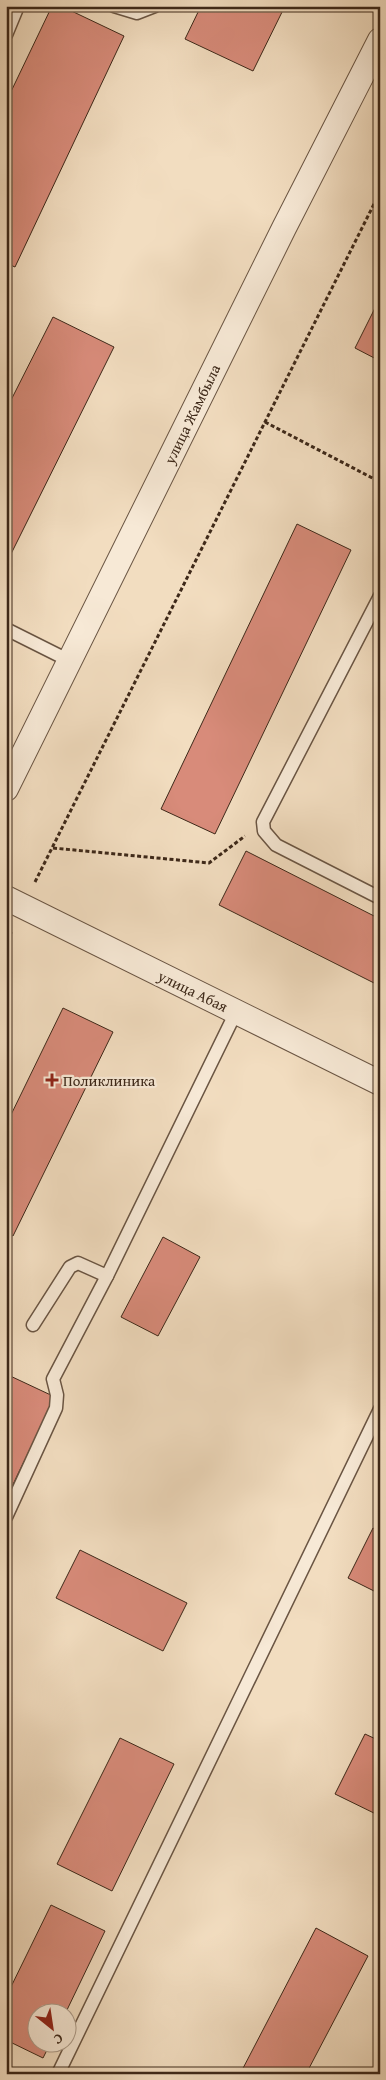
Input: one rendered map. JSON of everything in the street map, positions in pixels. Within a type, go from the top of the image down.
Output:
[{"type":"street","name":"улица Жамбыла","points":[[6,789],[284,228],[380,40]]},
{"type":"street","name":"улица Абая","points":[[15,902],[380,1083]]},
{"type":"lane","points":[[6,35],[18,6]]},
{"type":"lane","points":[[114,6],[137,13],[154,6]]},
{"type":"lane","points":[[380,596],[263,822],[264,831],[276,845],[380,898]]},
{"type":"lane","points":[[6,628],[70,661]]},
{"type":"lane","points":[[6,1517],[56,1408],[57,1396],[53,1379],[107,1276],[236,1012]]},
{"type":"lane","points":[[33,1325],[70,1267],[78,1263],[107,1276]]},
{"type":"lane","points":[[58,2074],[380,1409]]},
{"type":"path","points":[[6,941],[15,902],[53,848],[380,192]]},
{"type":"path","points":[[265,422],[380,482]]},
{"type":"path","points":[[53,848],[209,864],[263,822]]},
{"type":"building","points":[[52,6],[61,6],[124,36],[15,267],[6,263],[6,102]]},
{"type":"building","points":[[201,6],[285,6],[253,71],[185,39]]},
{"type":"building","points":[[380,298],[380,361],[355,348]]},
{"type":"building","points":[[53,317],[114,347],[6,564],[6,410]]},
{"type":"building","points":[[380,446],[380,457],[375,454]]},
{"type":"building","points":[[297,524],[351,550],[215,834],[161,809]]},
{"type":"building","points":[[246,851],[380,919],[380,986],[219,905]]},
{"type":"building","points":[[63,1008],[113,1032],[13,1236],[6,1232],[6,1125]]},
{"type":"building","points":[[163,1237],[200,1257],[158,1336],[121,1317]]},
{"type":"building","points":[[6,1374],[55,1397],[6,1499]]},
{"type":"building","points":[[373,1528],[380,1532],[380,1594],[348,1578]]},
{"type":"building","points":[[80,1550],[187,1603],[163,1651],[56,1598]]},
{"type":"building","points":[[365,1734],[380,1741],[380,1816],[335,1794]]},
{"type":"building","points":[[120,1738],[174,1764],[112,1891],[57,1864]]},
{"type":"building","points":[[51,1905],[105,1931],[71,2002],[28,2002],[28,2051],[6,2040],[6,1997]]},
{"type":"building","points":[[316,1928],[368,1956],[306,2074],[240,2074]]},
{"type":"building","points":[[31,2052],[46,2052],[43,2058]]},
{"type":"place","name":"Поликлиника","points":[[52,1080]]}]
